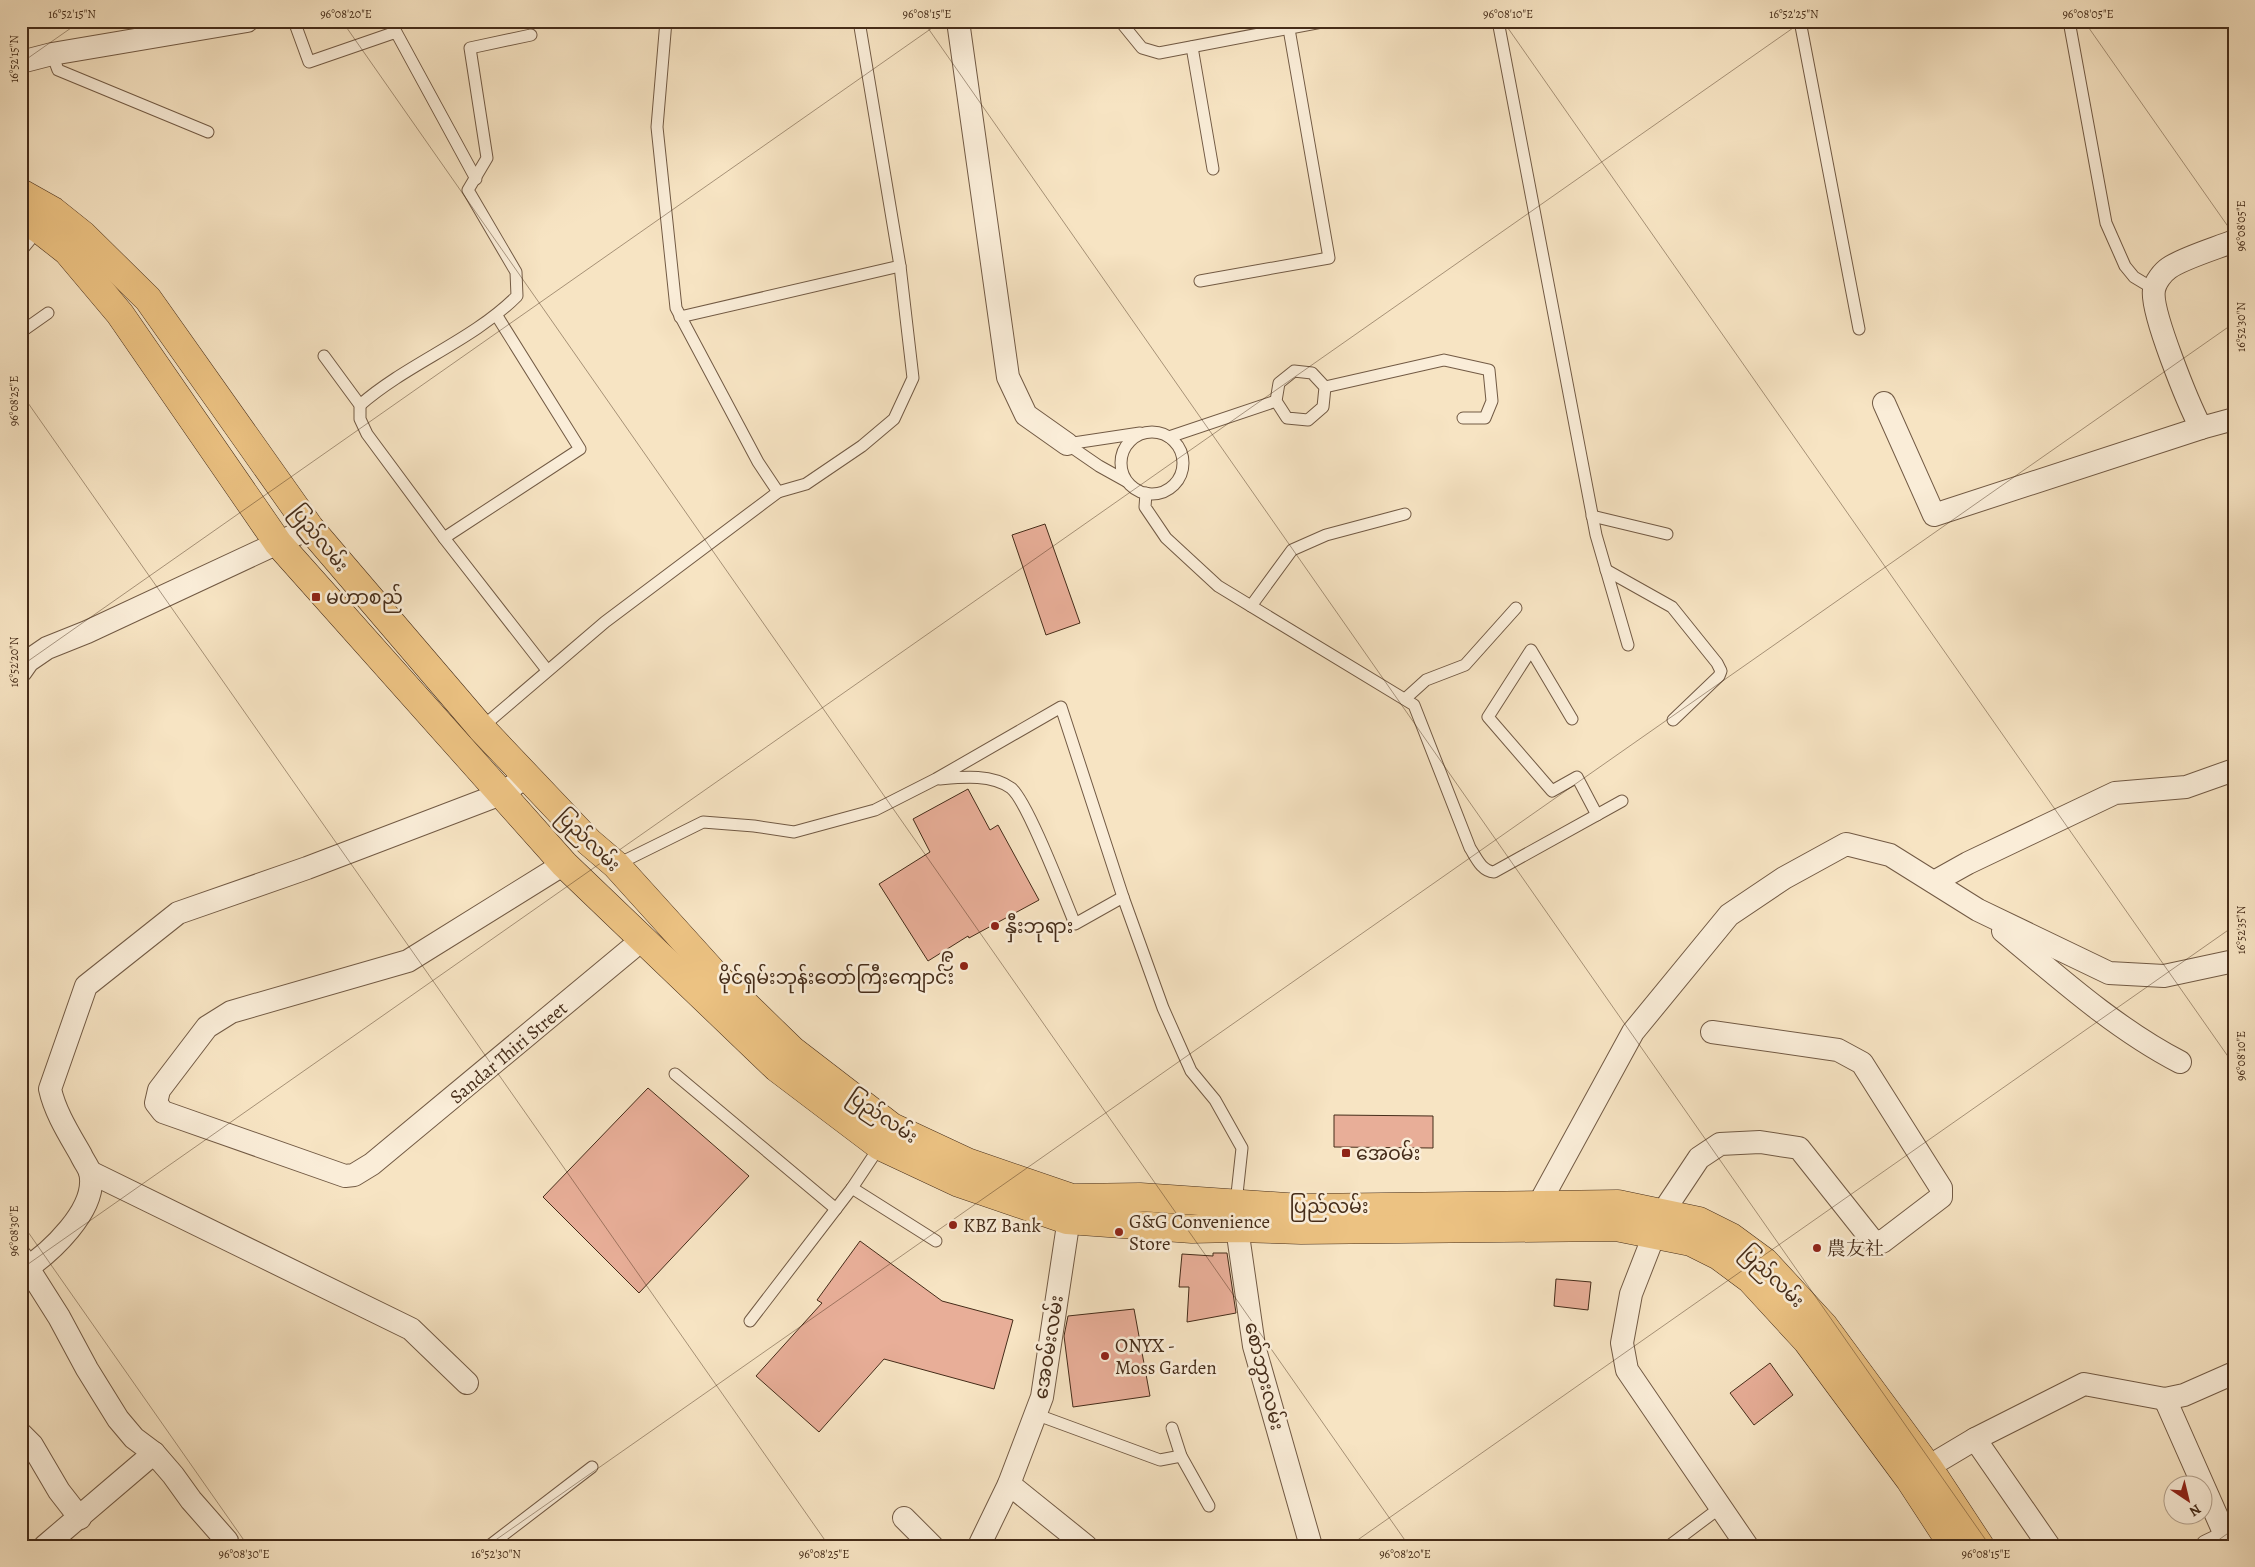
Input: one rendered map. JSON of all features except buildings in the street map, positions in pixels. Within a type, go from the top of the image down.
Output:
[{"type":"highway","name":"ပြည်လမ်း","points":[[21,193],[53,211],[83,235],[148,298],[310,528],[481,728],[589,842],[616,865],[719,979],[792,1050],[892,1127],[1070,1209]]},
{"type":"highway","name":"ပြည်လမ်း","points":[[30,224],[67,251],[120,314],[278,543],[564,864],[777,1068],[880,1146],[958,1183],[1070,1209],[1140,1197],[1237,1215],[1301,1208],[1539,1215],[1618,1204],[1719,1256],[1750,1279],[1807,1341],[1910,1480],[1953,1546]]},
{"type":"highway","name":"ပြည်လမ်း","points":[[1659,1224],[1699,1221],[1731,1237],[1765,1262],[1824,1326],[1928,1467],[1980,1546]]},
{"type":"street","points":[[21,62],[52,54],[247,21]]},
{"type":"street","points":[[958,21],[1008,377],[1026,415],[1067,444]]},
{"type":"street","points":[[2200,428],[2154,306],[2154,289],[2160,278],[2169,268],[2234,241]]},
{"type":"street","points":[[1884,403],[1934,515],[2234,418]]},
{"type":"street","points":[[24,664],[47,648],[87,632],[310,528]]},
{"type":"street","points":[[1934,882],[1968,863],[2115,793],[2186,787],[2234,770]]},
{"type":"street","points":[[226,1541],[154,1453],[134,1438],[118,1419],[23,1265],[51,1248],[72,1225],[89,1198],[90,1172],[53,1103],[50,1089],[86,986],[178,913],[307,868],[501,794],[526,777]]},
{"type":"street","points":[[1539,1215],[1633,1032],[1729,915],[1784,878],[1846,844],[1890,855],[1978,910],[2109,973],[2164,976],[2234,961]]},
{"type":"street","name":"Sandar Thiri Street","points":[[564,864],[408,960],[231,1012],[207,1027],[159,1090],[156,1103],[163,1112],[346,1176],[354,1175],[372,1164],[643,939]]},
{"type":"street","points":[[1978,910],[2067,985],[2158,1050],[2180,1062]]},
{"type":"street","points":[[1712,1032],[1838,1050],[1862,1063],[1941,1188],[1942,1197],[1882,1242],[1872,1240],[1799,1148],[1760,1142],[1720,1144],[1699,1158],[1659,1224],[1631,1294],[1622,1343],[1627,1370],[1747,1546]]},
{"type":"street","points":[[90,1172],[411,1329],[466,1383]]},
{"type":"street","name":"အေဝမ်းလမ်း","points":[[979,1546],[1009,1484],[1042,1397],[1070,1209]]},
{"type":"street","name":"စော်ဘွားလမ်း","points":[[1237,1215],[1254,1346],[1311,1546]]},
{"type":"street","points":[[1928,1467],[1975,1439],[2084,1384],[2165,1399],[2184,1395],[2234,1373]]},
{"type":"street","points":[[2165,1399],[2221,1543]]},
{"type":"street","points":[[21,1434],[32,1445],[58,1491],[80,1518]]},
{"type":"street","points":[[1975,1439],[2049,1546]]},
{"type":"street","points":[[45,1546],[154,1453]]},
{"type":"street","points":[[1009,1484],[1086,1546]]},
{"type":"street","points":[[904,1518],[932,1546]]},
{"type":"lane","points":[[294,21],[309,62],[396,32],[476,179]]},
{"type":"lane","points":[[666,21],[657,127],[676,308],[758,462],[778,492]]},
{"type":"lane","points":[[481,728],[605,622],[778,492],[806,484],[862,446],[894,419],[913,378],[900,266],[859,21]]},
{"type":"lane","points":[[1120,21],[1142,48],[1158,53],[1327,21]]},
{"type":"lane","points":[[1498,21],[1592,516],[1628,645]]},
{"type":"lane","points":[[1800,21],[1859,328]]},
{"type":"lane","points":[[2069,21],[2106,223],[2125,266],[2134,277],[2154,289]]},
{"type":"lane","points":[[1200,281],[1329,258],[1288,29]]},
{"type":"lane","points":[[360,405],[380,388],[497,316],[517,296],[516,272],[468,190],[487,158],[470,48],[531,35]]},
{"type":"lane","points":[[1192,47],[1213,169]]},
{"type":"lane","points":[[52,54],[58,70],[208,132]]},
{"type":"lane","points":[[21,251],[30,224]]},
{"type":"lane","points":[[680,317],[900,266]]},
{"type":"lane","points":[[21,332],[48,313]]},
{"type":"lane","points":[[444,538],[580,449],[497,316]]},
{"type":"lane","points":[[324,356],[360,405],[360,419],[367,434],[444,538],[547,670]]},
{"type":"lane","points":[[1325,387],[1444,360],[1489,370],[1492,401],[1485,418],[1464,418]]},
{"type":"lane","points":[[1294,371],[1312,373],[1325,387],[1323,407],[1308,420],[1287,418],[1276,401],[1279,382],[1294,371]]},
{"type":"lane","points":[[1169,437],[1276,401]]},
{"type":"lane","points":[[1126,480],[1121,464],[1126,446],[1134,438],[1145,433]]},
{"type":"lane","points":[[1145,433],[1158,433],[1169,437],[1178,445],[1182,456],[1182,469],[1178,480],[1169,488],[1158,493],[1146,494],[1135,489],[1126,480],[1067,444],[1145,433]]},
{"type":"lane","points":[[1146,494],[1145,506],[1166,538],[1218,586],[1414,705],[1470,848],[1481,866],[1494,872],[1622,800]]},
{"type":"lane","points":[[1251,606],[1292,550],[1326,535],[1405,514]]},
{"type":"lane","points":[[1592,516],[1667,534]]},
{"type":"lane","points":[[1606,570],[1672,607],[1717,663],[1720,671],[1719,676],[1673,720]]},
{"type":"lane","points":[[1404,700],[1426,680],[1465,665],[1516,608]]},
{"type":"lane","points":[[1572,719],[1531,650],[1488,717],[1552,792],[1577,777],[1597,814]]},
{"type":"lane","points":[[616,865],[703,822],[754,826],[794,832],[876,810],[936,779],[1061,707],[1123,897],[1163,1008],[1191,1072],[1215,1100],[1242,1148],[1237,1215]]},
{"type":"lane","points":[[936,779],[965,776],[982,778],[1012,789],[1030,817],[1075,924],[1123,897]]},
{"type":"lane","points":[[675,1074],[836,1209]]},
{"type":"lane","points":[[750,1321],[852,1188],[880,1146]]},
{"type":"lane","points":[[852,1188],[936,1241]]},
{"type":"lane","points":[[1035,1414],[1160,1460],[1181,1456]]},
{"type":"lane","points":[[1172,1428],[1181,1456],[1209,1506]]},
{"type":"lane","points":[[489,1546],[592,1466]]},
{"type":"lane","points":[[1670,1546],[1721,1507]]},
{"type":"place","name":"မဟာစည်","points":[[316,597]]},
{"type":"place","name":"နှီးဘုရား","points":[[995,926]]},
{"type":"place","name":"၉ မိုင်ရှမ်းဘုန်းတော်ကြီးကျောင်း","points":[[964,966]]},
{"type":"place","name":"အေဝမ်း","points":[[1346,1153]]},
{"type":"place","name":"KBZ Bank","points":[[953,1225]]},
{"type":"place","name":"G&G Convenience Store","points":[[1119,1232]]},
{"type":"place","name":"農友社","points":[[1817,1248]]},
{"type":"place","name":"ONYX - Moss Garden","points":[[1105,1356]]}]
